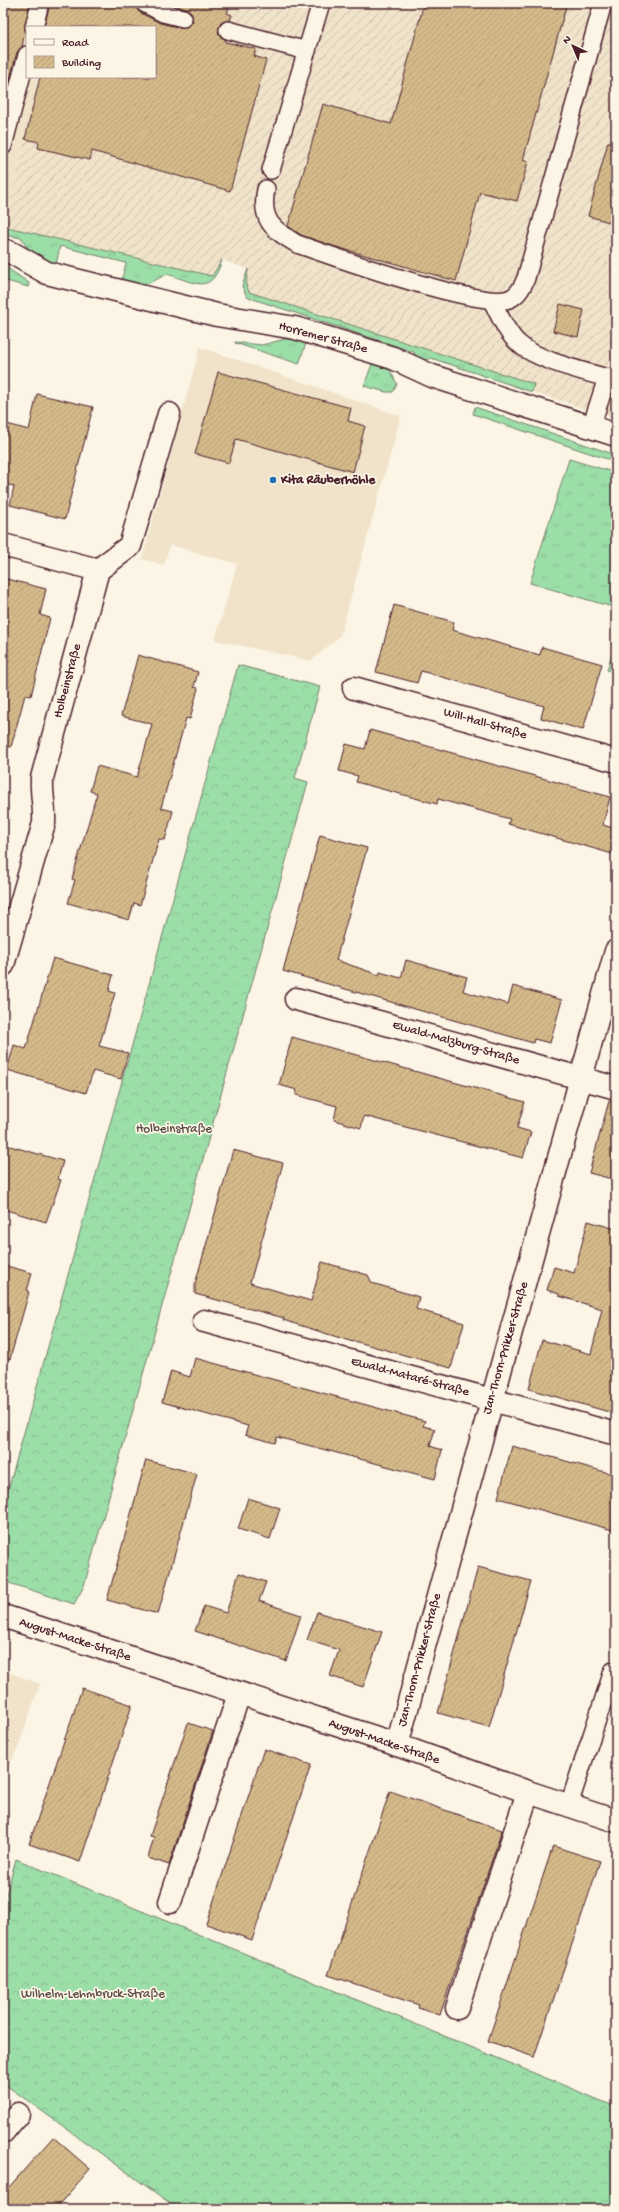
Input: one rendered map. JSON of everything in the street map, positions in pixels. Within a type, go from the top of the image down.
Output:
[{"type":"street","name":"Horremer Straße","points":[[3,250],[12,253],[47,273],[217,315],[295,328],[393,358],[432,376],[616,435]]},
{"type":"street","points":[[3,545],[98,570],[130,546],[169,414]]},
{"type":"street","name":"Holbeinstraße","points":[[3,965],[44,823],[45,812],[42,792],[42,778],[98,570]]},
{"type":"street","name":"Will-Hall-Straße","points":[[354,688],[616,761]]},
{"type":"street","name":"Jan-Thorn-Prikker-Straße","points":[[397,1745],[616,951]]},
{"type":"street","name":"Ewald-Malzburg-Straße","points":[[296,998],[616,1088]]},
{"type":"street","name":"Ewald-Mataré-Straße","points":[[204,1321],[616,1434]]},
{"type":"street","name":"August-Macke-Straße","points":[[3,1616],[397,1745],[528,1792],[616,1821]]},
{"type":"street","points":[[170,1902],[239,1694]]},
{"type":"street","points":[[456,2008],[528,1792]]},
{"type":"street","points":[[3,2132],[18,2114]]},
{"type":"lane","points":[[34,26],[40,3]]},
{"type":"lane","points":[[144,3],[163,13],[183,18]]},
{"type":"lane","points":[[271,170],[321,3]]},
{"type":"lane","points":[[266,190],[263,204],[265,216],[279,233],[297,244],[451,292],[492,300],[511,299],[521,289],[526,278],[603,3]]},
{"type":"lane","points":[[228,30],[307,52]]},
{"type":"lane","points":[[3,146],[26,59]]},
{"type":"lane","points":[[492,300],[519,344],[552,360],[611,378],[592,427]]},
{"type":"lane","points":[[569,1805],[613,1671]]},
{"type":"shaded area","points":[[3,3],[57,3],[51,26],[26,26],[26,78],[39,78],[4,226]]},
{"type":"shaded area","points":[[57,3],[616,3],[616,419],[532,392],[534,384],[249,292],[246,284],[248,269],[222,260],[213,276],[4,226],[39,78],[156,78],[156,26]]},
{"type":"shaded area","name":"Kita Räuberhöhle","points":[[200,347],[401,416],[340,636],[311,661],[215,640],[237,564],[170,545],[164,565],[142,559]]},
{"type":"shaded area","points":[[3,1670],[40,1684],[17,1750],[3,1778]]},
{"type":"green space","points":[[3,226],[212,276],[222,260],[213,279],[207,283],[194,283],[167,274],[145,284],[135,285],[121,282],[126,263],[60,246],[56,265],[40,259],[31,253],[22,238],[3,235]]},
{"type":"green space","points":[[3,265],[29,283],[28,287],[3,280]]},
{"type":"green space","points":[[248,269],[246,284],[249,292],[534,384],[532,392],[431,358],[426,360],[416,357],[414,352],[247,297],[242,286]]},
{"type":"green space","points":[[285,339],[296,339],[306,343],[299,364],[235,343],[262,345]]},
{"type":"green space","points":[[372,364],[390,370],[397,384],[393,392],[386,392],[364,386]]},
{"type":"green space","points":[[475,407],[616,455],[616,462],[473,414]]},
{"type":"green space","points":[[569,459],[616,473],[616,608],[530,583]]},
{"type":"green space","points":[[616,640],[616,673],[607,670]]},
{"type":"green space","points":[[238,665],[320,687],[295,778],[308,782],[84,1586],[74,1604],[3,1581],[3,1508]]},
{"type":"green space","name":"Wilhelm-Lehmbruck-Straße","points":[[16,1859],[616,2107],[616,2209],[178,2209],[3,2083],[3,1905]]},
{"type":"building","points":[[3,3],[30,3],[22,47],[17,52],[8,86],[3,85]]},
{"type":"building","points":[[50,3],[134,3],[139,12],[160,23],[181,28],[186,27],[193,21],[190,11],[165,3],[230,3],[227,13],[232,15],[230,20],[221,23],[218,32],[221,37],[226,40],[225,42],[256,49],[254,56],[266,60],[230,191],[92,151],[90,160],[38,148],[39,142],[25,139],[40,78],[156,78],[156,26],[44,26]]},
{"type":"building","points":[[424,3],[567,3],[523,160],[528,162],[517,201],[480,192],[456,281],[333,246],[301,235],[288,226],[323,104],[391,124]]},
{"type":"building","points":[[608,142],[616,143],[616,224],[588,216]]},
{"type":"building","points":[[560,304],[584,310],[578,337],[553,331]]},
{"type":"building","points":[[218,372],[351,408],[348,421],[365,426],[353,472],[236,439],[229,463],[195,454]]},
{"type":"building","points":[[37,394],[93,407],[65,519],[10,505],[14,486],[3,484],[3,423],[29,430]]},
{"type":"building","points":[[3,578],[46,589],[40,615],[50,618],[31,696],[25,695],[11,747],[3,746]]},
{"type":"building","points":[[394,605],[454,622],[452,630],[540,655],[542,647],[602,664],[583,730],[541,718],[544,706],[421,671],[417,683],[376,672]]},
{"type":"building","points":[[138,655],[198,672],[194,687],[198,688],[190,719],[186,718],[161,808],[173,811],[165,840],[159,839],[140,905],[134,903],[129,920],[68,903],[75,880],[72,879],[97,793],[90,791],[97,766],[137,777],[152,724],[121,716]]},
{"type":"building","points":[[370,730],[610,797],[603,825],[616,829],[616,855],[508,824],[510,819],[438,799],[437,804],[356,782],[358,776],[339,771],[346,744],[365,749]]},
{"type":"building","points":[[320,835],[367,848],[336,960],[379,975],[380,972],[401,978],[406,960],[467,977],[463,991],[508,1004],[513,986],[562,1000],[550,1043],[534,1039],[533,1043],[283,971]]},
{"type":"building","points":[[53,958],[113,975],[109,991],[115,993],[99,1046],[128,1053],[121,1079],[93,1071],[86,1093],[7,1070],[14,1045],[26,1049]]},
{"type":"building","points":[[292,1037],[525,1102],[517,1128],[531,1132],[523,1158],[364,1116],[361,1128],[334,1120],[337,1106],[296,1095],[297,1090],[279,1085]]},
{"type":"building","points":[[609,1101],[616,1102],[616,1180],[589,1173]]},
{"type":"building","points":[[3,1144],[63,1161],[58,1179],[61,1180],[46,1222],[3,1209]]},
{"type":"building","points":[[233,1150],[283,1163],[250,1283],[311,1301],[322,1262],[368,1275],[372,1283],[419,1297],[416,1309],[464,1323],[451,1368],[354,1341],[353,1342],[283,1320],[284,1318],[195,1294],[195,1284]]},
{"type":"building","points":[[588,1221],[616,1229],[616,1414],[529,1389],[542,1340],[591,1354],[602,1309],[559,1296],[559,1294],[547,1290],[554,1267],[574,1273]]},
{"type":"building","points":[[3,1265],[32,1273],[27,1291],[29,1292],[10,1359],[3,1358]]},
{"type":"building","points":[[195,1358],[425,1421],[423,1426],[435,1429],[430,1446],[442,1450],[435,1479],[277,1437],[275,1443],[245,1435],[248,1426],[162,1402],[171,1371],[190,1377]]},
{"type":"building","points":[[512,1446],[616,1475],[616,1531],[498,1498]]},
{"type":"building","points":[[146,1460],[197,1474],[158,1614],[107,1600]]},
{"type":"building","points":[[248,1498],[280,1508],[270,1539],[238,1529]]},
{"type":"building","points":[[478,1567],[531,1581],[489,1727],[438,1713]]},
{"type":"building","points":[[239,1573],[266,1582],[259,1601],[301,1615],[286,1661],[195,1631],[204,1606],[226,1613]]},
{"type":"building","points":[[317,1612],[382,1632],[363,1687],[330,1676],[339,1650],[307,1640]]},
{"type":"building","points":[[82,1688],[132,1705],[80,1862],[29,1844]]},
{"type":"building","points":[[188,1723],[213,1731],[169,1865],[148,1858],[154,1837],[150,1836]]},
{"type":"building","points":[[264,1749],[311,1765],[252,1940],[206,1924]]},
{"type":"building","points":[[390,1791],[502,1830],[440,2015],[418,2008],[419,2005],[328,1975]]},
{"type":"building","points":[[553,1846],[600,1861],[534,2057],[488,2041]]},
{"type":"building","points":[[53,2137],[90,2169],[55,2209],[3,2209],[3,2194]]},
{"type":"place","name":"Kita Räuberhöhle","points":[[273,480]]}]
